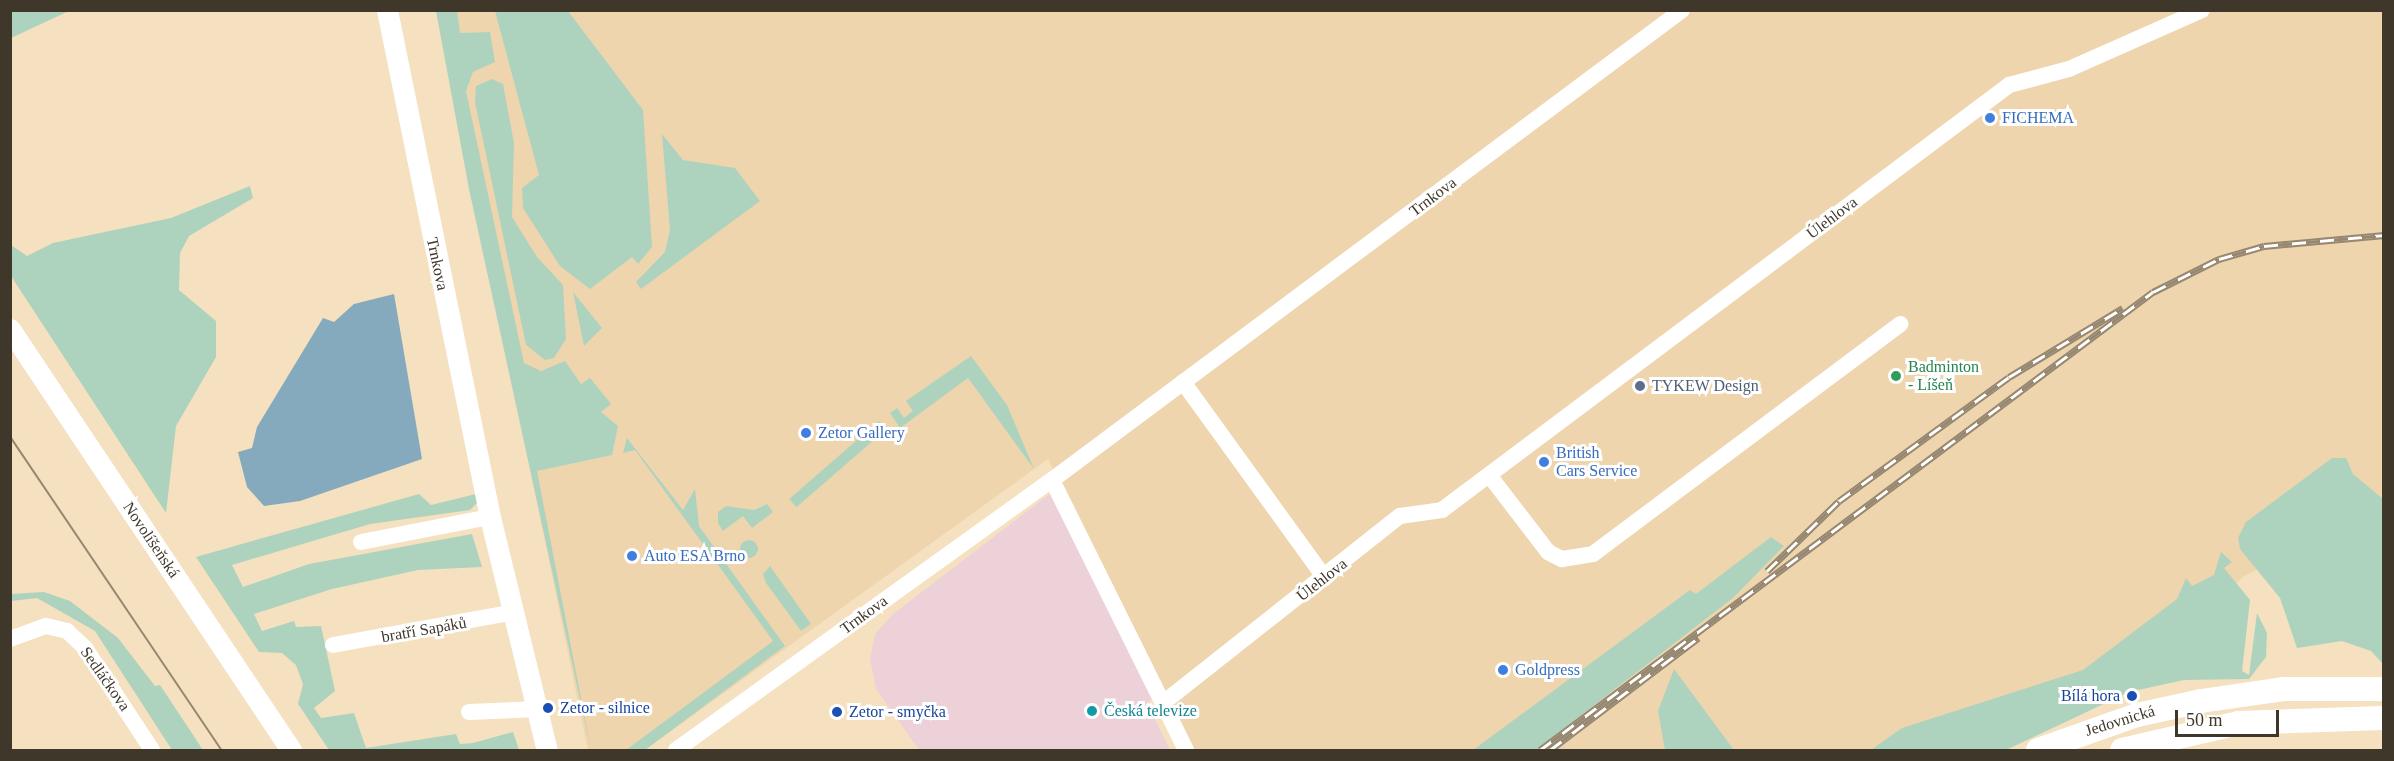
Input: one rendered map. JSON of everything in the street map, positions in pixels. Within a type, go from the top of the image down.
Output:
[{"type":"main road","name":"Jedovnická","points":[[2038,750],[2137,715],[2201,701],[2283,689],[2384,689]]},
{"type":"main road","name":"Jedovnická","points":[[2122,750],[2239,723],[2384,718]]},
{"type":"street","name":"Trnkova","points":[[387,10],[490,517],[547,750]]},
{"type":"street","name":"Trnkova","points":[[676,750],[1052,480],[1682,10]]},
{"type":"street","name":"Úlehlova","points":[[1163,703],[1325,578],[1400,516],[1442,510],[2009,85],[2069,69],[2202,10]]},
{"type":"street","points":[[1489,476],[1548,552],[1562,559],[1593,554],[1900,324]]},
{"type":"street","name":"Novolíšeňská","points":[[10,329],[291,750]]},
{"type":"street","points":[[1184,382],[1325,578]]},
{"type":"street","points":[[1052,480],[1186,750]]},
{"type":"street","points":[[361,542],[490,517]]},
{"type":"street","name":"bratří Sapáků","points":[[333,645],[514,612]]},
{"type":"street","name":"Sedláčkova","points":[[10,639],[46,626],[67,631],[85,648],[152,750]]},
{"type":"street","points":[[469,712],[537,709]]},
{"type":"shaded area","points":[[436,11],[2383,11],[2383,500],[2243,577],[2216,602],[1998,750],[1193,750],[1048,459],[645,750],[588,750]]},
{"type":"shaded area","points":[[1072,477],[1293,593],[1147,703],[1170,750],[919,750],[876,689],[870,659],[875,634],[893,614]]},
{"type":"green space","points":[[11,10],[69,10],[69,11],[11,38]]},
{"type":"green space","points":[[436,11],[457,11],[460,33],[490,32],[495,62],[473,72],[466,91],[524,363],[541,371],[565,361],[581,384],[590,378],[611,404],[601,412],[618,426],[612,455],[537,471],[591,750],[469,189]]},
{"type":"green space","points":[[495,11],[568,11],[643,110],[652,247],[638,264],[632,257],[590,289],[560,266],[523,208],[522,188],[539,175]]},
{"type":"green space","points":[[492,79],[503,84],[514,143],[512,217],[537,257],[563,285],[566,339],[554,358],[545,360],[526,345],[475,102],[476,86]]},
{"type":"green space","points":[[662,134],[683,160],[735,168],[760,201],[641,289],[636,282],[665,252],[670,230]]},
{"type":"green space","points":[[250,186],[253,198],[189,236],[180,253],[179,290],[216,321],[216,357],[176,426],[166,513],[11,276],[11,245],[27,256],[53,243],[171,218]]},
{"type":"green space","points":[[573,292],[602,328],[584,346]]},
{"type":"green space","points":[[971,356],[1007,405],[1034,469],[968,378],[900,428],[890,413],[897,408],[904,418],[913,411],[906,401]]},
{"type":"green space","points":[[879,421],[886,429],[796,507],[789,499]]},
{"type":"green space","points":[[627,438],[683,510],[695,489],[699,526],[785,646],[645,750],[626,750],[773,641],[635,450],[623,453]]},
{"type":"green space","points":[[2332,458],[2346,458],[2353,474],[2383,499],[2383,664],[2371,651],[2342,641],[2297,648],[2280,598],[2240,549],[2238,538],[2246,522]]},
{"type":"green space","points":[[419,494],[431,505],[476,494],[477,503],[470,510],[370,524],[232,565],[243,587],[309,564],[472,534],[482,567],[418,570],[332,589],[254,614],[262,631],[294,621],[296,627],[321,626],[335,691],[314,708],[321,718],[354,713],[366,748],[456,734],[460,744],[473,743],[513,732],[519,750],[329,750],[298,704],[303,684],[296,665],[282,653],[259,652],[196,557]]},
{"type":"green space","points":[[767,504],[773,512],[752,528],[743,516],[723,531],[718,523],[718,512],[726,506],[754,510]]},
{"type":"green space","points":[[1771,537],[1784,546],[1733,598],[1536,750],[1473,750],[1690,590],[1696,594]]},
{"type":"green space","points":[[749,540],[755,543],[758,549],[755,555],[749,558],[743,555],[740,549],[743,543]]},
{"type":"green space","points":[[2221,552],[2232,562],[2224,568],[2250,600],[2242,671],[2249,675],[2257,613],[2267,633],[2266,657],[2249,679],[2184,680],[2129,692],[2006,750],[1871,750],[1902,728],[2083,670],[2177,599],[2186,578],[2192,586],[2214,575]]},
{"type":"green space","points":[[770,566],[811,624],[801,631],[766,583],[763,574]]},
{"type":"green space","points":[[44,592],[70,601],[118,638],[155,686],[160,685],[203,750],[172,750],[95,631],[37,598],[11,601],[11,594]]},
{"type":"green space","points":[[1674,669],[1734,750],[1665,750],[1658,711]]},
{"type":"water","points":[[394,294],[422,459],[300,501],[264,506],[247,487],[238,452],[252,448],[257,427],[323,318],[334,322],[354,304]]},
{"type":"tram line","points":[[10,436],[222,750]]},
{"type":"railway","points":[[1540,750],[2153,292],[2219,259],[2264,246],[2384,235]]},
{"type":"railway","points":[[1767,571],[1839,501],[2009,377],[2123,308]]},
{"type":"railway","points":[[1550,750],[1698,638]]},
{"type":"place","name":"FICHEMA","points":[[1990,118]]},
{"type":"place","name":"Badminton - Líšeň","points":[[1896,376]]},
{"type":"place","name":"TYKEW Design","points":[[1640,386]]},
{"type":"place","name":"Zetor Gallery","points":[[806,433]]},
{"type":"place","name":"British Cars Service","points":[[1544,462]]},
{"type":"place","name":"Auto ESA Brno","points":[[632,556]]},
{"type":"place","name":"Goldpress","points":[[1503,670]]},
{"type":"place","name":"Bílá hora","points":[[2132,696]]},
{"type":"place","name":"Zetor - silnice","points":[[548,708]]},
{"type":"place","name":"Česká televize","points":[[1092,711]]},
{"type":"place","name":"Zetor - smyčka","points":[[837,712]]}]
